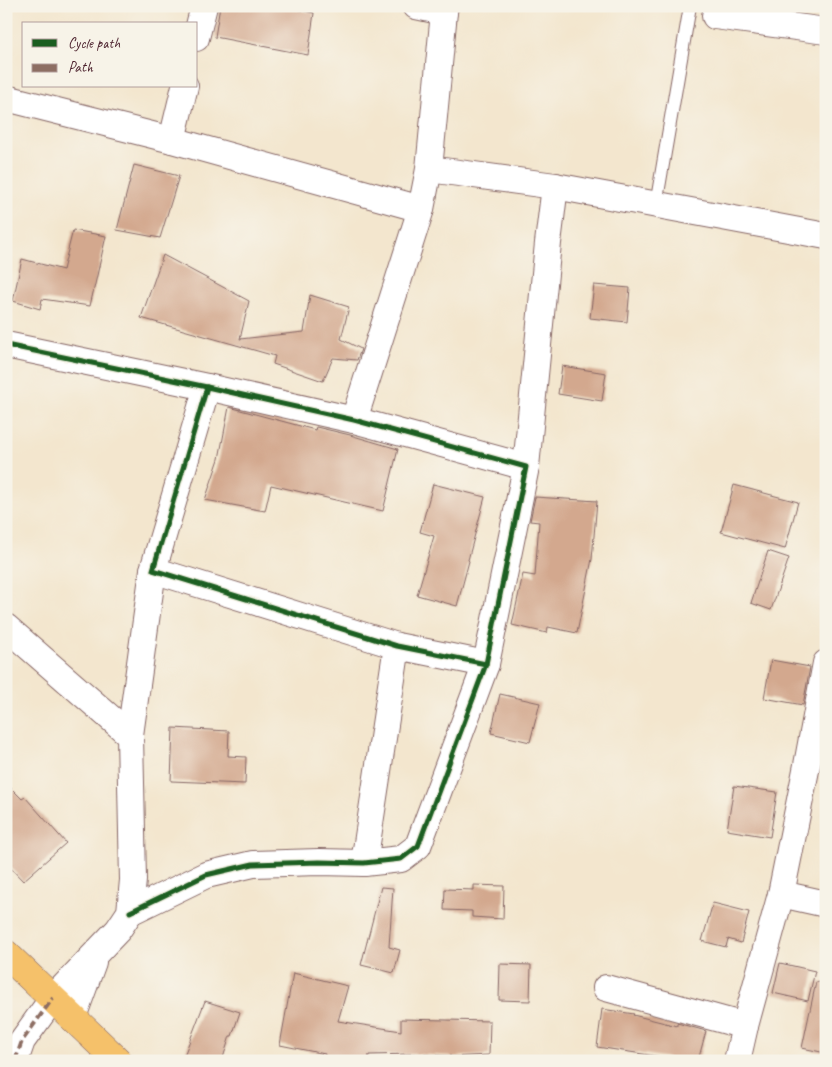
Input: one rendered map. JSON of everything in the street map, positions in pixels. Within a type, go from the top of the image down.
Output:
[{"type":"main road","points":[[6,954],[118,1061]]},
{"type":"street","points":[[198,30],[204,6]]},
{"type":"street","points":[[354,420],[421,209],[429,169],[445,9],[416,6]]},
{"type":"street","points":[[716,16],[826,31]]},
{"type":"street","points":[[172,140],[185,88]]},
{"type":"street","points":[[6,98],[172,140],[421,209]]},
{"type":"street","points":[[429,169],[555,186],[826,236]]},
{"type":"street","points":[[130,912],[206,875],[253,864],[364,863],[401,859],[418,846],[486,664],[526,467],[555,186]]},
{"type":"street","points":[[6,345],[354,420],[526,467]]},
{"type":"street","points":[[15,1061],[22,1041],[53,998],[118,930],[130,912],[133,880],[130,735],[153,570],[207,387]]},
{"type":"street","points":[[153,570],[397,646],[486,664]]},
{"type":"street","points":[[6,627],[130,735]]},
{"type":"street","points":[[364,863],[397,646]]},
{"type":"street","points":[[737,1061],[816,767],[826,663]]},
{"type":"street","points":[[781,894],[826,904]]},
{"type":"street","points":[[73,1018],[96,952]]},
{"type":"street","points":[[606,988],[745,1026]]},
{"type":"lane","points":[[656,204],[690,6]]},
{"type":"building","points":[[220,6],[282,6],[314,13],[308,55],[215,37]]},
{"type":"building","points":[[134,165],[179,176],[160,238],[117,230]]},
{"type":"building","points":[[73,230],[106,236],[90,306],[42,299],[40,309],[13,301],[22,259],[63,270]]},
{"type":"building","points":[[163,255],[249,301],[240,339],[304,332],[310,295],[349,307],[341,339],[361,349],[357,360],[333,358],[323,381],[273,364],[275,356],[141,318]]},
{"type":"building","points":[[594,285],[630,288],[627,322],[590,318]]},
{"type":"building","points":[[562,366],[606,373],[602,401],[558,394]]},
{"type":"building","points":[[229,407],[315,430],[316,427],[350,435],[398,449],[383,511],[271,485],[265,511],[205,500],[219,459]]},
{"type":"building","points":[[433,484],[485,497],[457,606],[417,595],[434,536],[420,532]]},
{"type":"building","points":[[734,485],[798,502],[785,549],[721,532]]},
{"type":"building","points":[[535,497],[597,501],[592,559],[577,633],[548,627],[547,633],[512,625],[523,574],[535,576],[539,522],[530,521]]},
{"type":"building","points":[[768,551],[789,558],[771,610],[751,603]]},
{"type":"building","points":[[771,660],[810,667],[803,705],[764,698]]},
{"type":"building","points":[[500,694],[540,703],[530,742],[491,733]]},
{"type":"building","points":[[173,728],[229,731],[228,756],[246,757],[245,784],[171,781]]},
{"type":"building","points":[[6,783],[22,799],[25,797],[66,843],[23,881],[6,863]]},
{"type":"building","points":[[734,786],[777,792],[770,837],[727,830]]},
{"type":"building","points":[[474,885],[504,886],[503,919],[472,917],[472,911],[444,910],[445,889],[474,890]]},
{"type":"building","points":[[381,887],[393,888],[389,947],[400,950],[394,973],[361,965]]},
{"type":"building","points":[[713,903],[749,912],[741,943],[728,939],[726,947],[702,941]]},
{"type":"building","points":[[780,963],[815,971],[808,1001],[773,993]]},
{"type":"building","points":[[500,964],[531,965],[530,1001],[499,1000]]},
{"type":"building","points":[[293,973],[348,986],[338,1021],[401,1031],[401,1019],[490,1021],[489,1055],[451,1057],[414,1054],[369,1055],[368,1061],[324,1061],[325,1054],[280,1045]]},
{"type":"building","points":[[816,982],[826,983],[826,1053],[802,1048]]},
{"type":"building","points":[[205,1001],[240,1012],[232,1036],[230,1036],[222,1061],[182,1061]]},
{"type":"building","points":[[602,1009],[634,1014],[677,1026],[677,1023],[706,1031],[698,1061],[668,1061],[669,1058],[597,1047]]},
{"type":"marked path","points":[[15,1061],[22,1041],[53,998]]},
{"type":"cycle path","points":[[6,345],[354,420],[526,467],[486,664]]},
{"type":"cycle path","points":[[130,912],[206,875],[253,864],[364,863],[401,859],[418,846],[486,664],[397,646],[153,570],[207,387]]}]
